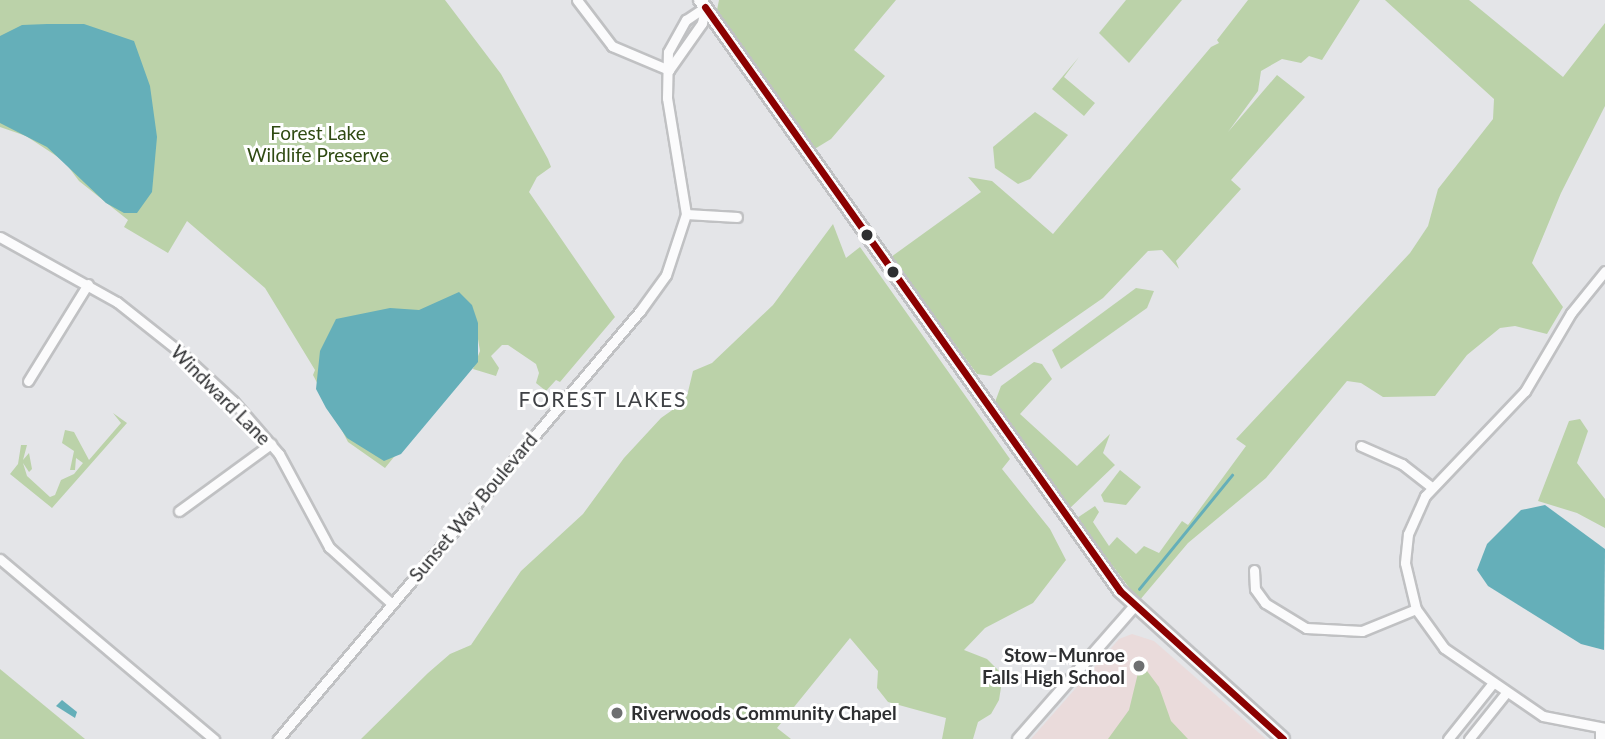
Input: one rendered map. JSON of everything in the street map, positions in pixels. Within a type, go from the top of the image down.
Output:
[{"type":"main road","points":[[705,2],[1134,607],[1283,739]]},
{"type":"street","points":[[577,0],[612,46],[668,70],[702,23],[705,2]]},
{"type":"street","name":"Sunset Way Boulevard","points":[[278,739],[655,293],[674,258],[686,214],[667,98],[668,70]]},
{"type":"street","points":[[686,214],[737,217]]},
{"type":"street","name":"Windward Lane","points":[[0,237],[88,284],[178,350],[271,444],[326,543],[392,604]]},
{"type":"street","points":[[1600,739],[1603,728],[1553,720],[1505,694],[1444,648],[1416,609],[1406,571],[1406,543],[1412,521],[1432,487],[1525,391],[1564,324],[1605,271]]},
{"type":"street","points":[[27,381],[88,284]]},
{"type":"street","points":[[179,511],[271,444]]},
{"type":"street","points":[[1361,446],[1402,464],[1432,487]]},
{"type":"street","points":[[0,559],[214,739]]},
{"type":"street","points":[[1254,570],[1255,589],[1265,603],[1306,628],[1362,631],[1416,609]]},
{"type":"street","points":[[1018,739],[1134,607]]},
{"type":"street","points":[[1453,737],[1492,684]]},
{"type":"street","points":[[1469,739],[1505,694]]},
{"type":"shaded area","name":"Stow–Munroe Falls High School","points":[[1132,634],[1154,641],[1266,739],[1031,739],[1119,639]]},
{"type":"green space","name":"Forest Lake Wildlife Preserve","points":[[0,0],[445,0],[501,74],[548,159],[551,167],[537,177],[529,192],[615,317],[560,382],[556,380],[546,391],[536,383],[539,373],[536,364],[508,345],[502,345],[491,356],[499,368],[496,376],[473,369],[480,351],[473,309],[467,316],[478,353],[385,468],[348,442],[313,375],[315,370],[265,288],[187,221],[168,253],[124,227],[128,220],[79,181],[64,161],[26,136],[0,127]]},
{"type":"green space","points":[[719,0],[896,0],[854,50],[885,76],[831,139],[813,150],[717,10]]},
{"type":"green space","points":[[1126,0],[1182,0],[1129,63],[1099,33]]},
{"type":"green space","points":[[1248,0],[1360,0],[1322,60],[1309,56],[1301,63],[1282,59],[1261,71],[1258,91],[1228,132],[1277,75],[1305,97],[1231,180],[1241,189],[1176,261],[1179,269],[1162,250],[1148,251],[1103,298],[991,376],[977,374],[891,257],[981,192],[968,177],[992,181],[1053,234],[1211,47],[1219,43],[1217,40]]},
{"type":"green space","points":[[1385,0],[1469,0],[1563,77],[1605,23],[1605,106],[1561,193],[1532,263],[1563,307],[1547,334],[1515,326],[1500,328],[1467,355],[1435,396],[1383,397],[1361,383],[1347,381],[1266,478],[1188,543],[1139,601],[1077,518],[1095,506],[1099,512],[1093,522],[1109,546],[1117,537],[1136,554],[1144,546],[1159,553],[1182,521],[1188,525],[1246,446],[1236,439],[1410,253],[1428,226],[1438,189],[1493,119],[1494,99]]},
{"type":"green space","points":[[1079,57],[1064,77],[1095,103],[1084,116],[1052,89]]},
{"type":"green space","points":[[1035,112],[1068,135],[1030,179],[1018,184],[995,168],[993,147]]},
{"type":"green space","points":[[833,224],[846,258],[860,247],[1010,459],[1002,469],[1050,529],[1066,560],[1033,603],[985,628],[964,650],[987,659],[1003,675],[999,700],[991,714],[978,722],[973,739],[942,739],[946,718],[888,702],[877,688],[878,671],[850,638],[777,728],[791,739],[361,739],[450,654],[471,645],[521,571],[583,514],[624,458],[661,418],[687,396],[693,371],[712,363],[773,305]]},
{"type":"green space","points":[[1136,288],[1154,291],[1147,308],[1061,369],[1052,350]]},
{"type":"green space","points":[[1034,362],[1042,364],[1052,379],[1020,414],[1077,466],[1110,434],[1103,453],[1115,465],[1068,510],[995,402],[1001,386]]},
{"type":"green space","points":[[113,413],[127,423],[52,508],[10,474],[18,464],[21,445],[27,445],[23,460],[29,453],[32,469],[29,472],[23,463],[27,476],[50,497],[55,495],[61,480],[74,474],[83,463],[76,458],[75,470],[70,470],[74,451],[62,443],[65,430],[74,432],[89,460],[121,423]]},
{"type":"green space","points":[[1580,419],[1588,431],[1577,463],[1605,499],[1605,528],[1577,513],[1538,501],[1569,421]]},
{"type":"green space","points":[[1120,470],[1141,487],[1126,505],[1104,502],[1101,495]]},
{"type":"green space","points":[[1144,667],[1159,687],[1171,721],[1188,739],[1108,739],[1129,710],[1139,669]]},
{"type":"green space","points":[[0,669],[85,739],[0,739]]},
{"type":"water","points":[[84,24],[134,41],[150,86],[157,137],[152,192],[137,213],[124,213],[106,203],[47,147],[0,123],[0,36],[22,25]]},
{"type":"water","points":[[459,292],[472,305],[478,323],[478,362],[401,454],[384,461],[347,438],[326,408],[316,389],[320,351],[336,319],[390,308],[419,310]]},
{"type":"water","points":[[1545,505],[1605,549],[1604,650],[1581,644],[1488,586],[1477,570],[1487,544],[1521,510]]},
{"type":"water","points":[[62,700],[77,712],[75,718],[56,706]]},
{"type":"waterway","points":[[1139,589],[1232,475]]},
{"type":"transit line","points":[[705,7],[1120,591],[1283,739]]},
{"type":"place","name":"Stow–Munroe Falls High School","points":[[1139,666]]},
{"type":"place","name":"Riverwoods Community Chapel","points":[[617,713]]},
{"type":"district","name":"FOREST LAKES","points":[[603,399]]}]
